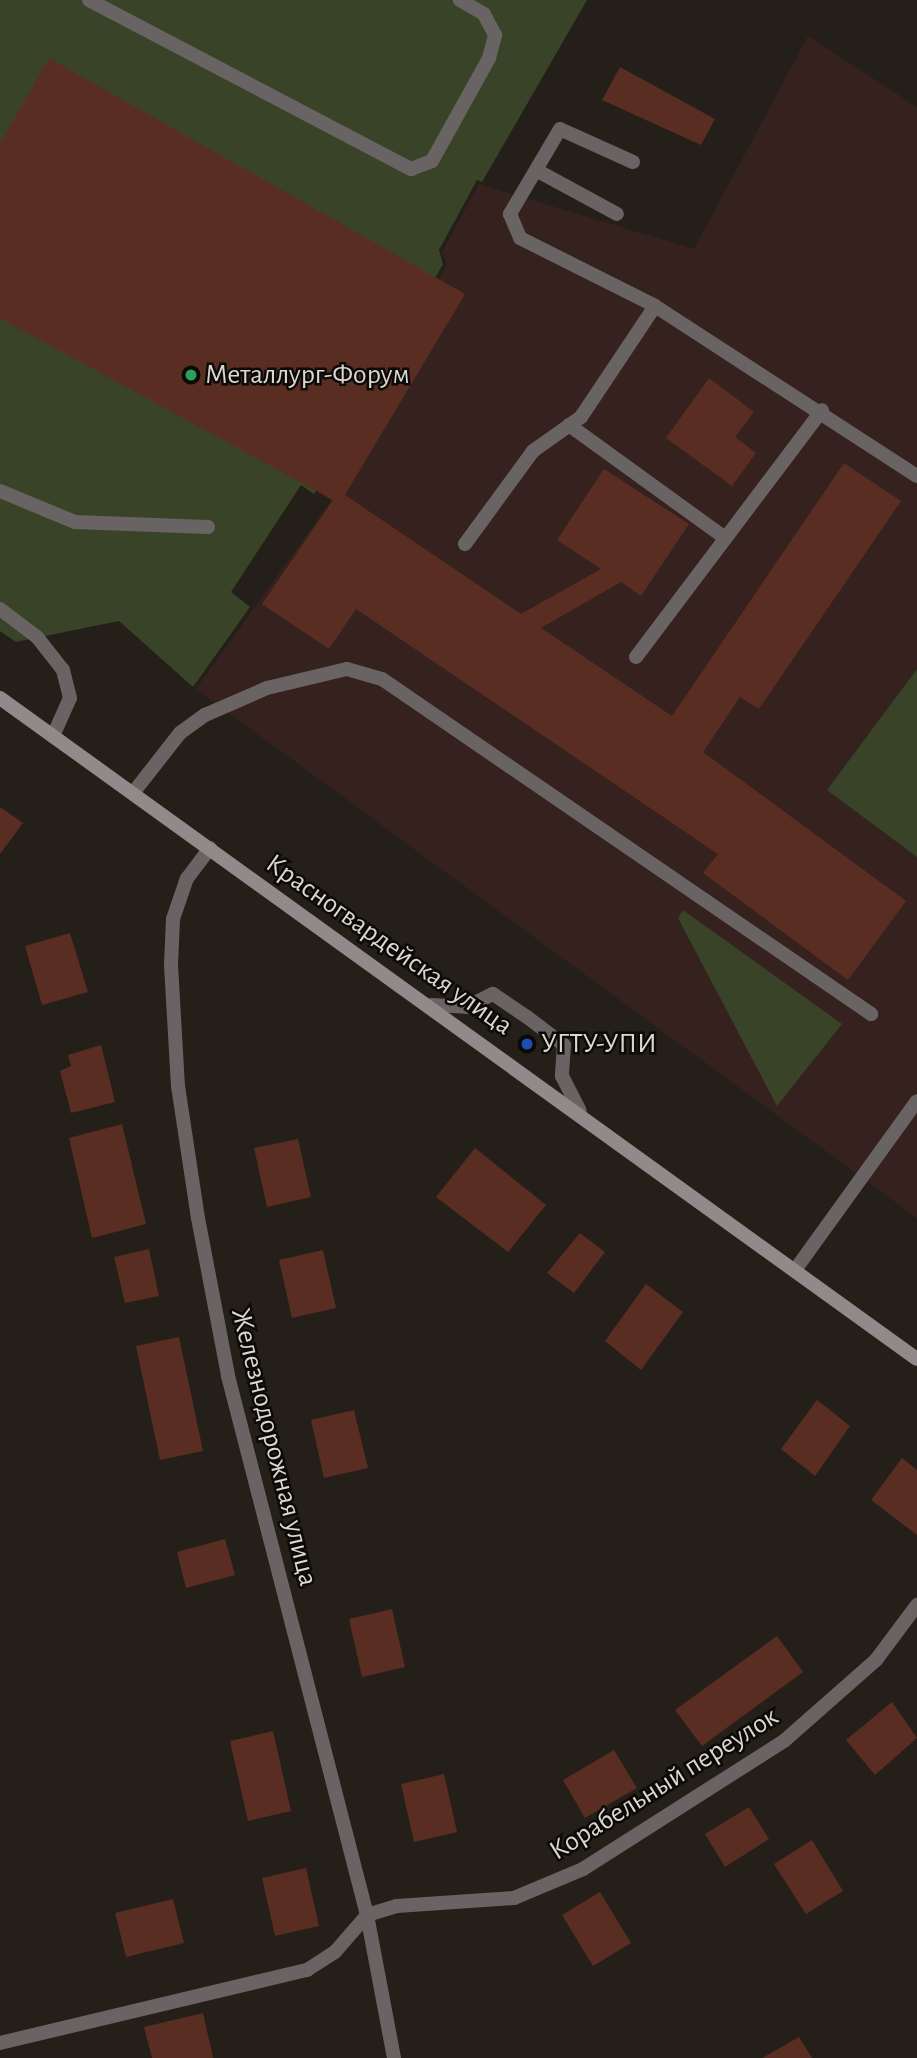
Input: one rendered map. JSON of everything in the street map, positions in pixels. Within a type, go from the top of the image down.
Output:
[{"type":"main road","name":"Красногвардейская улица","points":[[0,698],[580,1111],[917,1359]]},
{"type":"street","points":[[89,0],[411,169],[432,161],[489,58],[495,35],[484,14],[460,0]]},
{"type":"street","points":[[633,162],[560,129],[510,214],[520,238],[655,306],[822,411],[917,476]]},
{"type":"street","points":[[536,170],[617,214]]},
{"type":"street","points":[[466,544],[533,451],[569,425],[655,306]]},
{"type":"street","points":[[636,657],[822,411]]},
{"type":"street","points":[[569,425],[725,538]]},
{"type":"street","points":[[0,491],[75,522],[208,527]]},
{"type":"street","points":[[0,608],[37,637],[63,670],[70,698],[53,736]]},
{"type":"street","points":[[134,793],[180,733],[205,715],[267,688],[347,669],[382,679],[871,1014]]},
{"type":"street","name":"Железнодорожная улица","points":[[210,848],[187,878],[173,919],[181,1112],[228,1376],[368,1915],[394,2058]]},
{"type":"street","points":[[431,1005],[467,1007],[493,994],[527,1017],[564,1045],[562,1076],[580,1111]]},
{"type":"street","points":[[795,1270],[917,1101]]},
{"type":"street","name":"Корабельный переулок","points":[[368,1915],[397,1906],[514,1898],[583,1870],[784,1741],[876,1660],[917,1605]]},
{"type":"street","points":[[0,2043],[307,1970],[335,1952],[368,1915]]},
{"type":"shaded area","points":[[808,36],[917,107],[917,1218],[196,689],[331,501],[319,493],[447,264],[442,252],[479,184],[694,249]]},
{"type":"green space","name":"Металлург-Форум","points":[[0,0],[587,0],[482,182],[477,180],[439,250],[443,264],[314,494],[301,485],[231,592],[250,607],[193,687],[119,621],[16,642],[0,631]]},
{"type":"green space","points":[[917,669],[917,857],[827,790]]},
{"type":"green space","points":[[683,910],[842,1024],[777,1106],[678,918]]},
{"type":"building","points":[[49,58],[465,294],[345,495],[521,614],[601,569],[557,540],[604,469],[689,524],[641,596],[621,582],[541,628],[672,716],[844,463],[901,501],[759,709],[740,697],[703,752],[906,901],[848,980],[703,873],[718,854],[356,609],[329,649],[262,604],[333,500],[0,318],[0,144]]},
{"type":"building","points":[[620,67],[715,119],[701,145],[602,100]]},
{"type":"building","points":[[709,378],[754,412],[735,437],[756,453],[732,486],[666,438]]},
{"type":"building","points":[[0,807],[23,823],[0,854]]},
{"type":"building","points":[[70,933],[88,992],[42,1005],[25,946]]},
{"type":"building","points":[[101,1045],[115,1102],[71,1113],[60,1071],[71,1066],[68,1055]]},
{"type":"building","points":[[122,1124],[146,1224],[92,1238],[69,1138]]},
{"type":"building","points":[[298,1139],[311,1197],[267,1207],[254,1148]]},
{"type":"building","points":[[475,1148],[546,1205],[508,1252],[436,1197]]},
{"type":"building","points":[[580,1233],[605,1252],[574,1293],[547,1273]]},
{"type":"building","points":[[149,1249],[159,1296],[125,1303],[114,1257]]},
{"type":"building","points":[[323,1250],[336,1308],[292,1318],[279,1260]]},
{"type":"building","points":[[646,1284],[683,1312],[641,1370],[605,1341]]},
{"type":"building","points":[[179,1337],[203,1451],[160,1460],[136,1346]]},
{"type":"building","points":[[817,1400],[850,1426],[815,1476],[781,1449]]},
{"type":"building","points":[[354,1410],[368,1468],[324,1478],[311,1420]]},
{"type":"building","points":[[902,1458],[917,1470],[917,1535],[871,1500]]},
{"type":"building","points":[[225,1539],[235,1575],[186,1588],[177,1552]]},
{"type":"building","points":[[392,1609],[405,1667],[362,1677],[349,1619]]},
{"type":"building","points":[[777,1636],[803,1672],[702,1746],[675,1710]]},
{"type":"building","points":[[892,1702],[917,1738],[875,1775],[846,1740]]},
{"type":"building","points":[[273,1731],[291,1811],[248,1821],[230,1741]]},
{"type":"building","points":[[614,1750],[637,1788],[585,1818],[563,1780]]},
{"type":"building","points":[[444,1774],[457,1832],[414,1842],[401,1784]]},
{"type":"building","points":[[749,1807],[769,1839],[725,1867],[705,1834]]},
{"type":"building","points":[[812,1840],[843,1891],[806,1914],[774,1864]]},
{"type":"building","points":[[306,1868],[319,1926],[275,1936],[262,1878]]},
{"type":"building","points":[[600,1892],[631,1943],[593,1966],[562,1915]]},
{"type":"building","points":[[173,1899],[184,1943],[126,1957],[115,1913]]},
{"type":"building","points":[[203,2013],[213,2058],[152,2058],[144,2027]]},
{"type":"building","points":[[799,2037],[812,2058],[762,2058]]},
{"type":"place","name":"Металлург-Форум","points":[[191,375]]},
{"type":"place","name":"УГТУ-УПИ","points":[[527,1044]]}]
